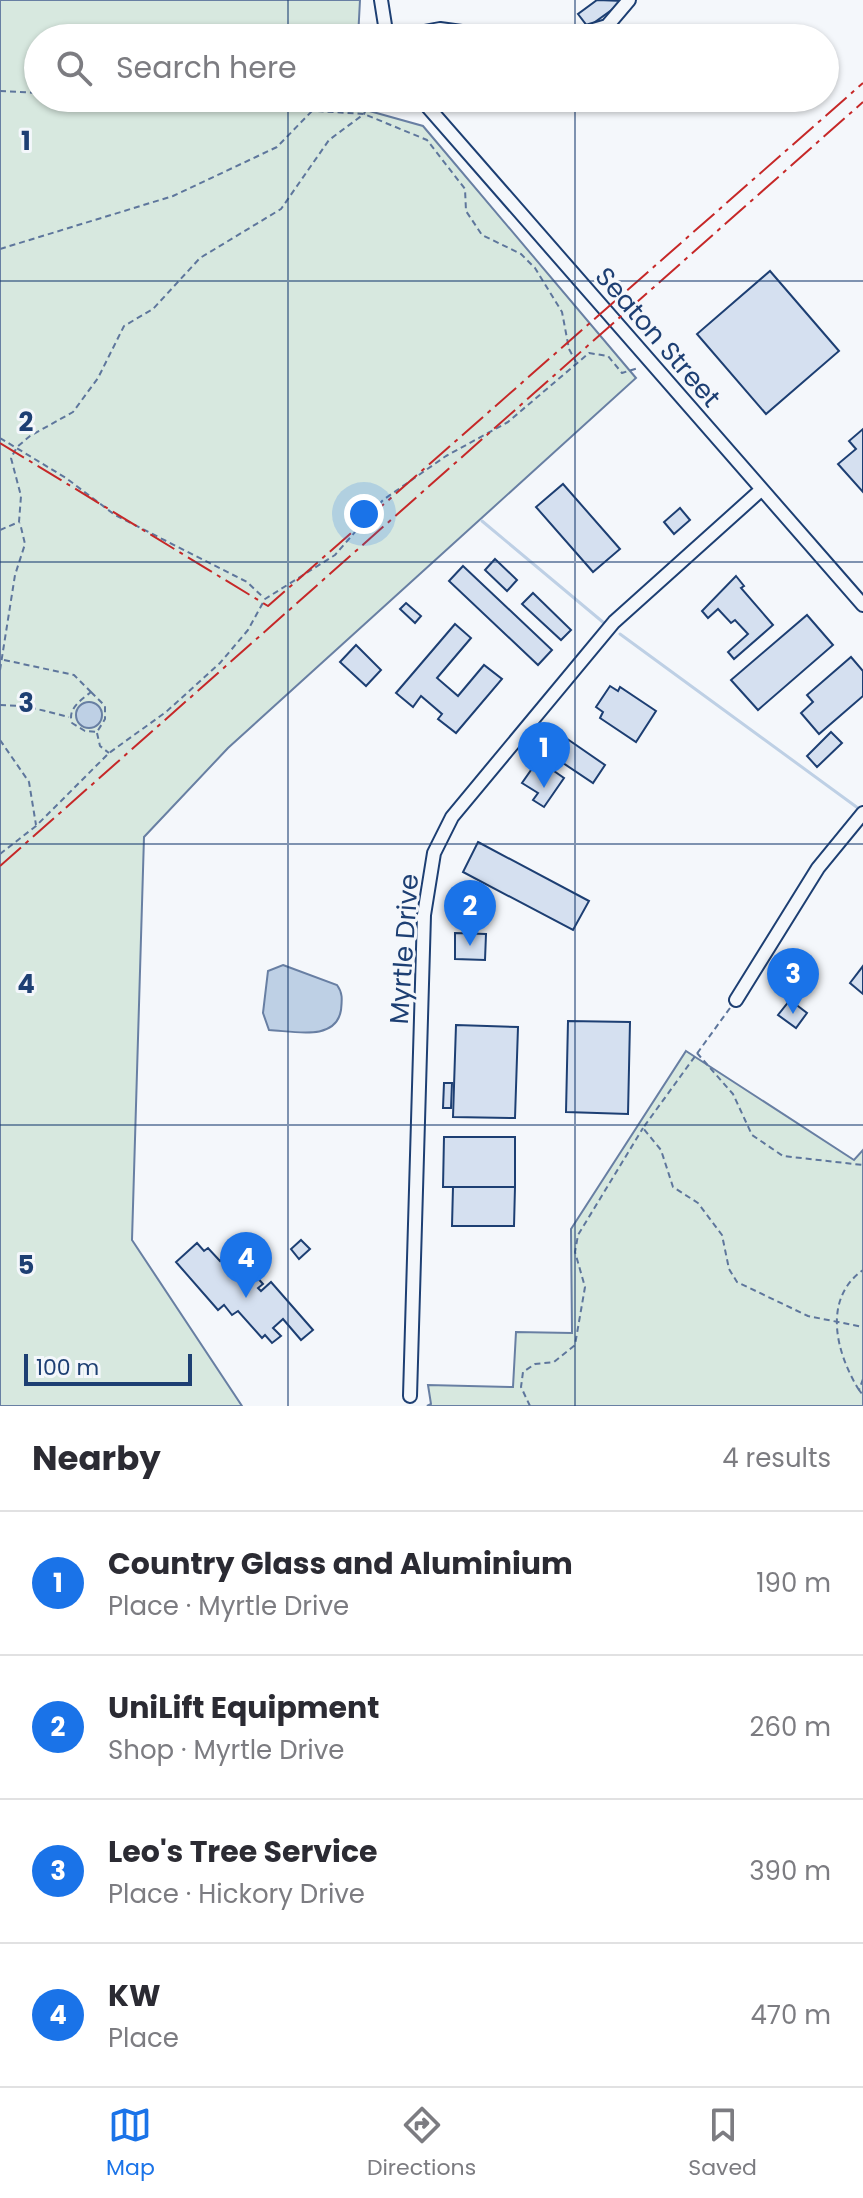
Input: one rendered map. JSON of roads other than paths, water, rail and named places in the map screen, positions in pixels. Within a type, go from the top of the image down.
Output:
[{"type":"street","points":[[381,0],[386,24]]},
{"type":"street","points":[[609,24],[629,0]]},
{"type":"street","name":"Seaton Street","points":[[432,112],[863,605]]},
{"type":"street","name":"Myrtle Drive","points":[[410,1396],[424,915],[438,841],[470,794],[614,622],[761,490]]},
{"type":"street","points":[[736,1000],[818,868],[863,813]]},
{"type":"water","points":[[89,702],[98,706],[102,715],[98,724],[89,728],[80,724],[76,715],[80,706]]},
{"type":"water","points":[[283,965],[337,985],[342,1000],[341,1010],[331,1027],[301,1033],[269,1030],[263,1013],[268,971]]},
{"type":"waterway","points":[[482,521],[604,623]]},
{"type":"waterway","points":[[620,634],[862,811]]},
{"type":"place","name":"Country Glass and Aluminium","points":[[544,788]]},
{"type":"place","name":"UniLift Equipment","points":[[470,946]]},
{"type":"place","name":"Leo's Tree Service","points":[[793,1014]]},
{"type":"place","name":"KW","points":[[246,1298]]}]
